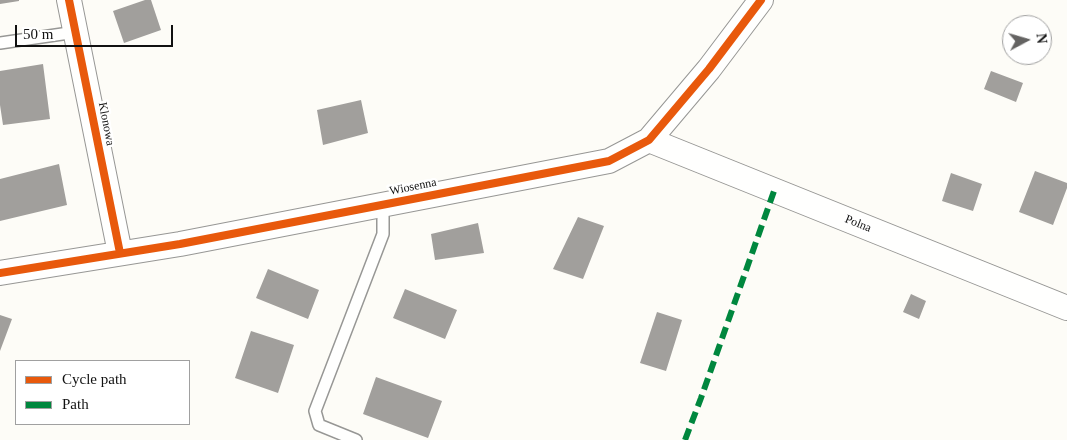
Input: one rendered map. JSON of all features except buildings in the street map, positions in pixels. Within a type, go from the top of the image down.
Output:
[{"type":"street","name":"Klonowa","points":[[69,0],[120,253]]},
{"type":"street","name":"Wiosenna","points":[[0,273],[180,244],[609,161],[649,140],[709,69],[761,0]]},
{"type":"street","name":"Polna","points":[[649,140],[1067,308]]},
{"type":"lane","points":[[0,43],[76,32]]},
{"type":"lane","points":[[356,440],[319,424],[315,410],[383,234],[383,205]]},
{"type":"marked path","points":[[685,440],[774,191]]},
{"type":"cycle path","points":[[69,0],[120,253]]},
{"type":"cycle path","points":[[0,273],[180,244],[609,161],[649,140],[709,69],[761,0]]}]
